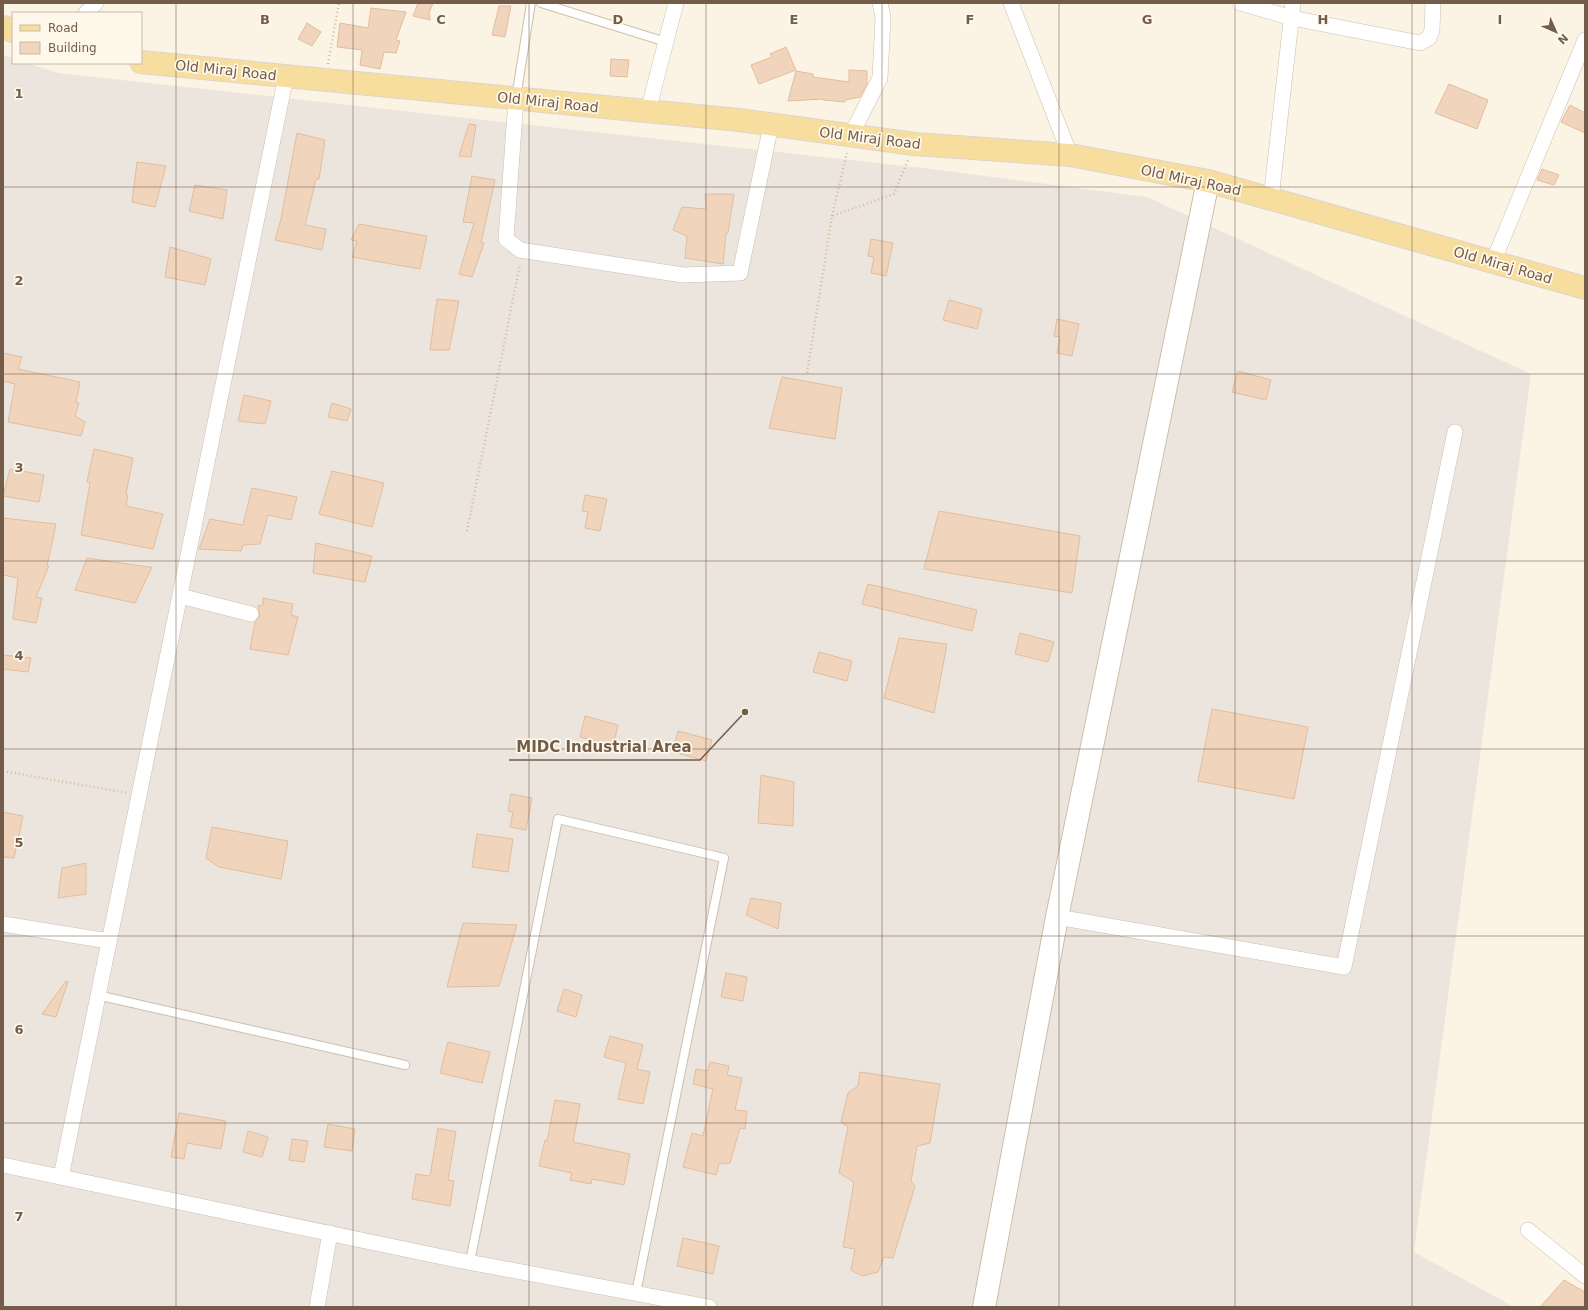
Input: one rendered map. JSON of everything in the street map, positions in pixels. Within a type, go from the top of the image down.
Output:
[{"type":"main road","name":"Old Miraj Road","points":[[142,62],[648,111],[771,125],[914,144],[1070,156],[1208,181],[1585,288]]},
{"type":"main road","points":[[984,1307],[1057,917],[1208,181]]},
{"type":"street","points":[[87,12],[96,3]]},
{"type":"street","points":[[648,111],[676,3]]},
{"type":"street","points":[[851,135],[880,78],[882,17],[880,3]]},
{"type":"street","points":[[1011,3],[1070,156]]},
{"type":"street","points":[[1240,3],[1292,18],[1420,43],[1429,38],[1432,30],[1433,3]]},
{"type":"street","points":[[1271,199],[1293,3]]},
{"type":"street","points":[[1493,262],[1585,40]]},
{"type":"street","points":[[61,1177],[286,76]]},
{"type":"street","points":[[516,98],[506,239],[520,250],[683,275],[740,273],[771,125]]},
{"type":"street","points":[[1057,917],[1344,967],[1455,432]]},
{"type":"street","points":[[180,596],[251,614]]},
{"type":"street","points":[[3,924],[109,941]]},
{"type":"street","points":[[3,1165],[470,1262],[709,1307]]},
{"type":"street","points":[[1528,1230],[1585,1276]]},
{"type":"street","points":[[317,1307],[330,1233]]},
{"type":"lane","points":[[516,98],[531,3]]},
{"type":"lane","points":[[541,3],[666,42]]},
{"type":"lane","points":[[470,1262],[558,819],[724,858],[636,1293]]},
{"type":"lane","points":[[97,995],[405,1065]]},
{"type":"path","points":[[325,80],[339,3]]},
{"type":"path","points":[[807,373],[832,216],[851,135]]},
{"type":"path","points":[[832,216],[894,194],[914,144]]},
{"type":"path","points":[[466,531],[521,256]]},
{"type":"path","points":[[3,771],[139,795]]},
{"type":"shaded area","points":[[3,55],[12,58],[12,64],[30,64],[58,73],[923,168],[1147,197],[1531,374],[1414,1252],[1514,1307],[3,1307]]},
{"type":"building","points":[[418,3],[433,3],[429,13],[430,20],[413,16]]},
{"type":"building","points":[[499,6],[511,6],[505,37],[492,35]]},
{"type":"building","points":[[371,8],[406,12],[396,40],[400,41],[396,53],[384,52],[380,69],[360,65],[362,50],[337,47],[340,23],[368,28]]},
{"type":"building","points":[[307,23],[321,32],[312,46],[298,39]]},
{"type":"building","points":[[786,47],[796,70],[759,84],[751,65],[772,57],[770,54]]},
{"type":"building","points":[[611,59],[629,60],[627,77],[610,76]]},
{"type":"building","points":[[849,70],[867,71],[867,84],[860,97],[845,100],[845,102],[823,99],[788,101],[796,71],[813,74],[813,77],[849,82]]},
{"type":"building","points":[[1449,84],[1488,100],[1477,129],[1435,113]]},
{"type":"building","points":[[1570,105],[1585,113],[1585,133],[1561,122]]},
{"type":"building","points":[[469,124],[476,125],[471,157],[459,156]]},
{"type":"building","points":[[297,133],[325,140],[319,179],[316,179],[305,225],[326,229],[322,250],[275,240],[281,219]]},
{"type":"building","points":[[137,162],[166,166],[155,207],[132,202]]},
{"type":"building","points":[[1542,169],[1559,175],[1554,185],[1537,180]]},
{"type":"building","points":[[472,176],[495,180],[481,243],[484,243],[472,277],[459,274],[474,223],[463,222]]},
{"type":"building","points":[[195,185],[227,190],[223,219],[189,211]]},
{"type":"building","points":[[705,194],[734,194],[728,233],[726,233],[723,264],[685,258],[687,236],[673,230],[682,207],[706,209]]},
{"type":"building","points":[[359,224],[427,236],[420,269],[352,257],[357,241],[351,240]]},
{"type":"building","points":[[871,239],[893,243],[886,276],[871,273],[874,257],[868,256]]},
{"type":"building","points":[[170,247],[211,259],[205,285],[165,277]]},
{"type":"building","points":[[437,299],[459,301],[449,350],[430,350]]},
{"type":"building","points":[[949,300],[982,309],[977,329],[943,320]]},
{"type":"building","points":[[1057,319],[1079,324],[1072,356],[1057,353],[1060,337],[1054,336]]},
{"type":"building","points":[[3,353],[22,357],[18,369],[80,382],[76,402],[79,403],[75,416],[85,422],[81,436],[8,422],[15,384],[3,381]]},
{"type":"building","points":[[1238,371],[1271,380],[1266,400],[1232,392]]},
{"type":"building","points":[[782,377],[842,388],[835,439],[769,428]]},
{"type":"building","points":[[244,395],[271,401],[265,424],[238,421]]},
{"type":"building","points":[[332,403],[351,409],[347,421],[328,417]]},
{"type":"building","points":[[94,449],[133,458],[126,494],[128,495],[126,506],[163,514],[153,549],[81,535],[90,483],[87,482]]},
{"type":"building","points":[[10,469],[44,475],[39,502],[3,496]]},
{"type":"building","points":[[332,471],[384,483],[372,527],[319,514]]},
{"type":"building","points":[[252,488],[297,497],[291,520],[268,515],[260,544],[243,545],[241,551],[199,549],[210,519],[243,525]]},
{"type":"building","points":[[585,495],[607,499],[600,531],[585,528],[588,512],[582,511]]},
{"type":"building","points":[[939,511],[1080,536],[1072,593],[924,569]]},
{"type":"building","points":[[3,518],[56,524],[47,566],[49,566],[36,597],[42,598],[36,623],[13,619],[18,578],[3,575]]},
{"type":"building","points":[[316,543],[372,556],[365,582],[313,573]]},
{"type":"building","points":[[87,558],[152,567],[135,603],[75,590]]},
{"type":"building","points":[[868,584],[977,610],[972,631],[862,604]]},
{"type":"building","points":[[263,598],[293,604],[291,615],[298,617],[288,655],[250,649],[255,622],[260,616],[258,606],[263,605]]},
{"type":"building","points":[[1020,633],[1054,642],[1048,662],[1015,654]]},
{"type":"building","points":[[899,638],[947,644],[934,713],[884,698]]},
{"type":"building","points":[[819,652],[852,661],[847,681],[813,672]]},
{"type":"building","points":[[3,655],[31,658],[28,672],[3,669]]},
{"type":"building","points":[[1212,709],[1308,727],[1294,799],[1198,781]]},
{"type":"building","points":[[585,716],[618,725],[613,746],[580,737]]},
{"type":"building","points":[[678,731],[712,740],[706,761],[673,752]]},
{"type":"building","points":[[761,775],[794,782],[793,826],[758,823]]},
{"type":"building","points":[[511,794],[532,798],[526,830],[510,827],[513,812],[508,811]]},
{"type":"building","points":[[3,812],[23,816],[14,858],[3,857]]},
{"type":"building","points":[[212,827],[288,841],[281,879],[219,867],[206,858]]},
{"type":"building","points":[[477,834],[513,839],[508,872],[472,867]]},
{"type":"building","points":[[86,863],[86,894],[58,898],[62,868]]},
{"type":"building","points":[[751,898],[781,903],[778,929],[746,915]]},
{"type":"building","points":[[463,923],[517,925],[499,986],[447,987]]},
{"type":"building","points":[[726,973],[747,977],[743,1001],[721,997]]},
{"type":"building","points":[[66,981],[68,982],[56,1017],[42,1014]]},
{"type":"building","points":[[564,989],[582,995],[576,1017],[557,1011]]},
{"type":"building","points":[[610,1036],[643,1045],[637,1069],[650,1072],[643,1104],[618,1099],[626,1063],[604,1057]]},
{"type":"building","points":[[448,1042],[490,1052],[482,1083],[440,1073]]},
{"type":"building","points":[[710,1062],[729,1066],[727,1075],[742,1078],[735,1110],[747,1111],[745,1129],[740,1128],[730,1163],[719,1164],[716,1175],[683,1167],[692,1133],[703,1136],[713,1089],[693,1084],[696,1069],[708,1071]]},
{"type":"building","points":[[860,1072],[940,1084],[930,1143],[917,1146],[911,1181],[915,1186],[893,1258],[884,1257],[878,1272],[862,1276],[851,1270],[855,1249],[843,1247],[854,1182],[839,1173],[848,1127],[841,1122],[848,1093],[858,1086]]},
{"type":"building","points":[[555,1100],[580,1104],[573,1142],[630,1154],[624,1185],[592,1179],[591,1184],[570,1180],[572,1173],[539,1166],[545,1140],[547,1141]]},
{"type":"building","points":[[179,1113],[226,1121],[221,1149],[187,1143],[184,1159],[171,1157]]},
{"type":"building","points":[[328,1124],[355,1129],[352,1151],[324,1147]]},
{"type":"building","points":[[438,1128],[456,1132],[448,1180],[454,1181],[450,1206],[412,1199],[416,1174],[430,1176]]},
{"type":"building","points":[[248,1131],[268,1137],[262,1157],[243,1152]]},
{"type":"building","points":[[292,1139],[308,1141],[304,1162],[289,1160]]},
{"type":"building","points":[[683,1238],[719,1246],[713,1274],[677,1266]]},
{"type":"building","points":[[1564,1280],[1585,1292],[1585,1307],[1540,1307]]},
{"type":"place","name":"MIDC Industrial Area","points":[[745,712]]}]
